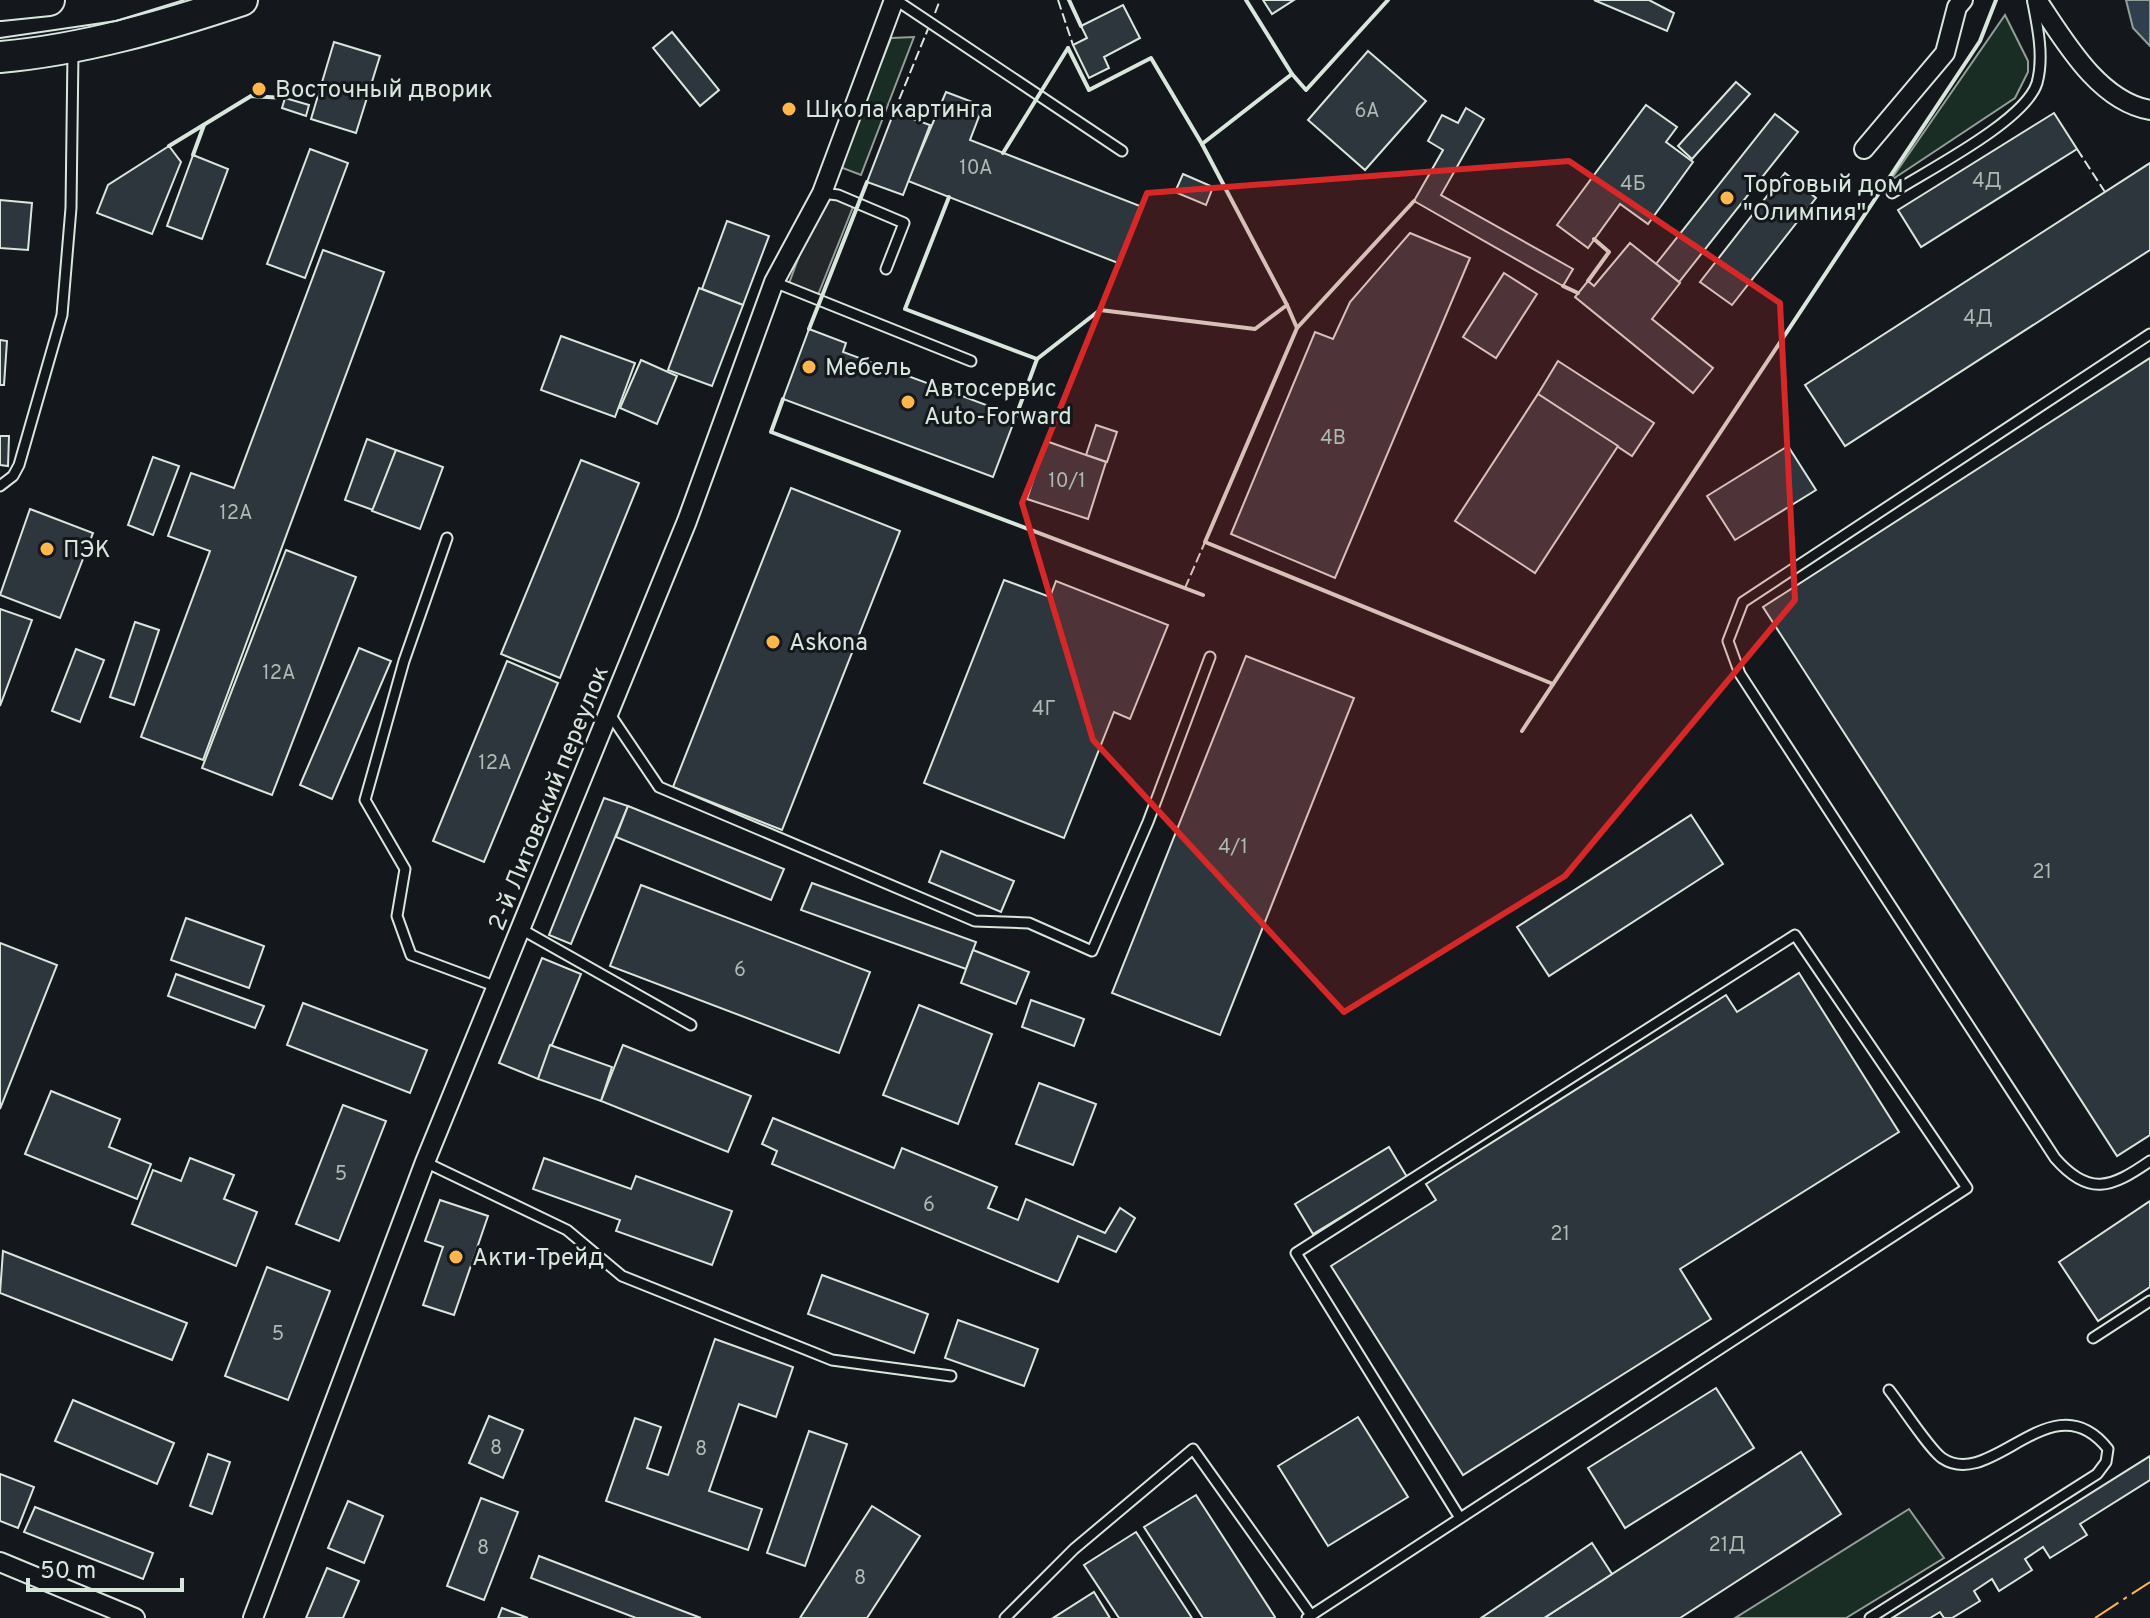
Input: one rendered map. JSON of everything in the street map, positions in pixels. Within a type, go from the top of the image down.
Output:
[{"type":"main road","points":[[0,5],[49,0]]},
{"type":"main road","points":[[0,57],[73,46],[176,22],[242,0]]},
{"type":"street","name":"2-й Литовский переулок","points":[[253,1618],[425,1162],[687,521],[774,282],[822,193],[895,0]]},
{"type":"street","points":[[1864,149],[1945,53],[1957,7],[1963,0]]},
{"type":"street","points":[[2035,0],[2067,46],[2107,88],[2137,108],[2150,110]]},
{"type":"street","points":[[0,1562],[135,1618]]},
{"type":"lane","points":[[895,0],[1122,151]]},
{"type":"lane","points":[[1892,193],[2009,119],[2028,101],[2039,71],[2035,0]]},
{"type":"lane","points":[[0,486],[13,476],[19,465],[62,315],[71,208],[73,46]]},
{"type":"lane","points":[[822,193],[838,195],[904,223],[886,269]]},
{"type":"lane","points":[[774,282],[971,361]]},
{"type":"lane","points":[[2150,334],[1743,602],[1728,641],[1740,674],[2055,1158],[2071,1176],[2083,1183],[2099,1185],[2112,1184],[2150,1161]]},
{"type":"lane","points":[[447,538],[404,661],[365,800],[405,869],[397,916],[411,955],[497,987]]},
{"type":"lane","points":[[609,713],[659,787],[975,921],[1029,923],[1092,951],[1148,822],[1210,657]]},
{"type":"lane","points":[[521,929],[691,1025]]},
{"type":"lane","points":[[1005,1618],[1074,1549],[1193,1449],[1309,1616],[1460,1518],[1967,1188],[1795,935],[1296,1253],[1460,1518]]},
{"type":"lane","points":[[425,1162],[567,1230],[622,1276],[832,1360],[951,1376]]},
{"type":"lane","points":[[2093,1338],[2150,1301]]},
{"type":"lane","points":[[1870,1618],[2097,1474],[2106,1462],[2108,1449],[2095,1432],[2068,1424],[2039,1431],[1984,1458],[1962,1464],[1942,1458],[1889,1390]]},
{"type":"highlighted area","points":[[1569,161],[1780,303],[1795,600],[1565,876],[1344,1012],[1093,740],[1022,503],[1147,193]]},
{"type":"green space","points":[[2005,15],[2028,61],[2028,72],[2015,98],[1890,181]]},
{"type":"green space","points":[[914,37],[861,175],[840,167],[891,38]]},
{"type":"green space","points":[[1909,1509],[1944,1558],[1846,1618],[1735,1618]]},
{"type":"shaded area","points":[[822,193],[855,202],[816,300],[787,289]]},
{"type":"water","points":[[2126,0],[2150,0],[2150,46],[2133,28]]},
{"type":"building","points":[[1263,0],[1294,0],[1272,14]]},
{"type":"building","points":[[1594,0],[1649,0],[1674,13],[1667,31]]},
{"type":"building","points":[[1123,5],[1140,38],[1104,57],[1109,68],[1089,78],[1073,45],[1087,38],[1081,26]]},
{"type":"building","points":[[672,32],[719,90],[700,106],[653,48]]},
{"type":"building","points":[[334,42],[380,56],[356,133],[311,119]]},
{"type":"building","points":[[1368,51],[1426,101],[1365,170],[1308,120]]},
{"type":"building","points":[[1736,82],[1750,94],[1692,159],[1678,146]]},
{"type":"building","points":[[946,92],[983,106],[970,140],[1140,206],[1118,263],[908,181]]},
{"type":"building","points":[[285,98],[309,105],[306,116],[282,108]]},
{"type":"building","points":[[1646,105],[1677,127],[1666,142],[1693,162],[1648,224],[1620,204],[1588,248],[1557,225]]},
{"type":"building","points":[[1466,108],[1484,119],[1441,195],[1573,269],[1563,286],[1414,201],[1443,150],[1428,141],[1442,115],[1458,123]]},
{"type":"building","points":[[894,112],[930,125],[903,195],[867,182]]},
{"type":"building","points":[[2054,113],[2077,149],[1921,247],[1898,210]]},
{"type":"building","name":"Торговый дом \"Олимпия\"","points":[[1775,114],[1798,132],[1679,282],[1656,264]]},
{"type":"building","points":[[169,146],[181,162],[152,234],[97,213],[108,185]]},
{"type":"building","points":[[310,149],[348,163],[305,278],[267,264]]},
{"type":"building","points":[[193,155],[228,169],[202,239],[167,226]]},
{"type":"building","points":[[2150,163],[2150,250],[1845,446],[1805,385]]},
{"type":"building","points":[[1785,173],[1816,198],[1732,305],[1700,282]]},
{"type":"building","points":[[1183,174],[1213,187],[1206,205],[1175,192]]},
{"type":"building","points":[[0,200],[32,203],[28,250],[0,248]]},
{"type":"building","points":[[727,221],[769,236],[743,305],[702,289]]},
{"type":"building","points":[[1410,233],[1470,258],[1335,578],[1231,534],[1315,332],[1333,339],[1350,302]]},
{"type":"building","points":[[1630,243],[1680,283],[1652,319],[1713,368],[1693,393],[1575,297],[1588,281],[1594,286]]},
{"type":"building","points":[[323,250],[384,272],[203,760],[141,737],[210,551],[168,536],[191,473],[234,488]]},
{"type":"building","points":[[1504,273],[1537,294],[1496,358],[1463,337]]},
{"type":"building","points":[[699,288],[743,305],[712,386],[668,370]]},
{"type":"building","points":[[809,329],[846,343],[843,352],[1016,416],[993,477],[783,399]]},
{"type":"building","points":[[561,336],[635,363],[615,417],[541,390]]},
{"type":"building","points":[[0,340],[7,341],[4,385],[0,385]]},
{"type":"building","points":[[2150,358],[2150,1135],[2117,1156],[1763,607]]},
{"type":"building","points":[[641,360],[677,376],[657,424],[620,408]]},
{"type":"building","points":[[1558,361],[1654,423],[1632,456],[1538,394]]},
{"type":"building","points":[[1538,394],[1618,446],[1535,573],[1455,521]]},
{"type":"building","points":[[1096,425],[1117,432],[1107,462],[1086,455]]},
{"type":"building","points":[[0,436],[9,436],[8,466],[0,465]]},
{"type":"building","points":[[367,439],[396,450],[373,510],[345,500]]},
{"type":"building","points":[[1046,441],[1106,462],[1088,519],[1027,499]]},
{"type":"building","points":[[1788,446],[1816,490],[1735,540],[1707,496]]},
{"type":"building","points":[[396,450],[443,467],[420,529],[372,511]]},
{"type":"building","points":[[153,457],[179,466],[153,535],[128,525]]},
{"type":"building","points":[[581,460],[639,483],[560,678],[501,654]]},
{"type":"building","points":[[791,488],[900,531],[782,830],[673,787]]},
{"type":"building","points":[[30,509],[93,533],[60,618],[0,595]]},
{"type":"building","points":[[286,550],[356,577],[272,795],[202,768]]},
{"type":"building","points":[[1004,580],[1050,597],[1056,581],[1168,625],[1130,719],[1114,712],[1064,838],[924,783]]},
{"type":"building","points":[[0,609],[32,620],[0,706]]},
{"type":"building","points":[[135,622],[159,630],[134,705],[110,697]]},
{"type":"building","points":[[359,648],[391,661],[332,799],[300,785]]},
{"type":"building","points":[[76,649],[104,660],[80,722],[52,711]]},
{"type":"building","points":[[1246,656],[1354,698],[1220,1035],[1112,993]]},
{"type":"building","points":[[507,661],[558,683],[484,862],[433,841]]},
{"type":"building","points":[[604,798],[628,806],[571,944],[549,935]]},
{"type":"building","points":[[628,806],[784,869],[771,900],[616,837]]},
{"type":"building","points":[[1691,815],[1723,864],[1549,976],[1517,927]]},
{"type":"building","points":[[941,851],[1014,881],[1001,912],[929,882]]},
{"type":"building","points":[[812,883],[976,942],[966,969],[801,910]]},
{"type":"building","points":[[641,885],[870,972],[839,1053],[610,966]]},
{"type":"building","points":[[186,918],[264,946],[249,988],[171,960]]},
{"type":"building","points":[[0,943],[57,965],[0,1109]]},
{"type":"building","points":[[973,950],[1029,972],[1016,1004],[961,983]]},
{"type":"building","points":[[542,958],[581,974],[538,1079],[499,1063]]},
{"type":"building","points":[[1799,973],[1899,1132],[1680,1269],[1711,1319],[1463,1475],[1331,1266],[1436,1200],[1426,1184],[1726,995],[1737,1012]]},
{"type":"building","points":[[176,974],[264,1006],[255,1028],[168,996]]},
{"type":"building","points":[[1031,1000],[1084,1019],[1074,1046],[1022,1027]]},
{"type":"building","points":[[303,1003],[427,1050],[410,1093],[287,1045]]},
{"type":"building","points":[[919,1005],[992,1034],[958,1124],[883,1095]]},
{"type":"building","points":[[550,1045],[612,1067],[601,1101],[538,1079]]},
{"type":"building","points":[[623,1045],[751,1096],[728,1152],[601,1101]]},
{"type":"building","points":[[1039,1083],[1096,1104],[1073,1165],[1016,1144]]},
{"type":"building","points":[[51,1091],[120,1119],[109,1147],[151,1164],[137,1199],[25,1154]]},
{"type":"building","points":[[343,1105],[386,1121],[339,1241],[296,1224]]},
{"type":"building","points":[[773,1118],[894,1168],[902,1148],[997,1187],[988,1208],[1018,1220],[1026,1199],[1105,1233],[1120,1208],[1135,1218],[1116,1252],[1078,1236],[1058,1282],[772,1164],[777,1151],[762,1144]]},
{"type":"building","points":[[1389,1147],[1407,1177],[1313,1234],[1295,1204]]},
{"type":"building","points":[[190,1158],[234,1175],[224,1199],[257,1212],[236,1266],[132,1224],[153,1170],[181,1181]]},
{"type":"building","points":[[544,1158],[631,1189],[636,1176],[732,1211],[712,1265],[616,1231],[620,1220],[533,1189]]},
{"type":"building","points":[[440,1200],[488,1216],[454,1315],[423,1305],[443,1247],[425,1241]]},
{"type":"building","points":[[2150,1201],[2150,1287],[2098,1321],[2059,1262]]},
{"type":"building","points":[[3,1251],[187,1323],[172,1360],[0,1293]]},
{"type":"building","points":[[267,1267],[330,1291],[288,1400],[225,1376]]},
{"type":"building","points":[[822,1275],[928,1314],[914,1353],[808,1314]]},
{"type":"building","points":[[958,1320],[1038,1349],[1024,1386],[945,1358]]},
{"type":"building","points":[[715,1339],[793,1367],[776,1417],[739,1404],[709,1491],[762,1509],[748,1550],[606,1501],[635,1418],[661,1427],[647,1468],[668,1475]]},
{"type":"building","points":[[1716,1388],[1754,1448],[1625,1528],[1588,1468]]},
{"type":"building","points":[[73,1400],[174,1443],[157,1484],[55,1441]]},
{"type":"building","points":[[489,1416],[523,1430],[503,1478],[469,1463]]},
{"type":"building","points":[[1358,1417],[1408,1497],[1328,1546],[1278,1466]]},
{"type":"building","points":[[809,1431],[847,1444],[805,1566],[767,1553]]},
{"type":"building","points":[[1801,1452],[1841,1514],[1680,1618],[1544,1618]]},
{"type":"building","points":[[208,1454],[230,1462],[212,1514],[190,1506]]},
{"type":"building","points":[[2150,1456],[2150,1480],[2080,1524],[2087,1535],[2050,1558],[2043,1547],[2025,1559],[2032,1570],[1999,1591],[1992,1579],[1974,1591],[1980,1601],[1952,1618],[1944,1618],[1940,1612],[1930,1618],[1892,1618]]},
{"type":"building","points":[[0,1474],[34,1487],[18,1528],[0,1521]]},
{"type":"building","points":[[1196,1495],[1274,1618],[1203,1618],[1144,1527]]},
{"type":"building","points":[[481,1498],[518,1512],[484,1600],[447,1586]]},
{"type":"building","points":[[348,1501],[383,1516],[364,1563],[328,1548]]},
{"type":"building","points":[[872,1506],[920,1536],[867,1618],[800,1618]]},
{"type":"building","points":[[35,1507],[153,1553],[143,1579],[24,1532]]},
{"type":"building","points":[[1136,1532],[1192,1618],[1119,1618],[1084,1565]]},
{"type":"building","points":[[1592,1543],[1612,1574],[1544,1618],[1481,1618]]},
{"type":"building","points":[[539,1556],[701,1618],[636,1618],[531,1578]]},
{"type":"building","points":[[327,1568],[359,1581],[343,1618],[306,1618]]},
{"type":"building","points":[[1094,1592],[1110,1618],[1053,1618]]},
{"type":"building","points":[[502,1608],[528,1618],[498,1618]]},
{"type":"tram line","points":[[0,38],[116,21],[184,0]]},
{"type":"fence","points":[[935,13],[940,0]]},
{"type":"fence","points":[[1058,0],[1073,45]]},
{"type":"fence","points":[[894,112],[928,29]]},
{"type":"fence","points":[[2077,149],[2105,192]]},
{"type":"fence","points":[[1185,588],[1205,542]]},
{"type":"wall","points":[[1069,0],[1081,26]]},
{"type":"wall","points":[[1246,0],[1292,74]]},
{"type":"wall","points":[[1037,359],[1100,310],[1255,329],[1287,305],[1202,144],[1292,74],[1306,90],[1388,0]]},
{"type":"wall","points":[[1522,731],[1980,41],[1996,0]]},
{"type":"wall","points":[[1068,48],[1089,90],[1151,58],[1202,144]]},
{"type":"wall","points":[[1003,153],[1068,48]]},
{"type":"wall","points":[[169,146],[251,96],[285,98]]},
{"type":"wall","points":[[193,155],[204,125]]},
{"type":"wall","points":[[809,329],[867,182]]},
{"type":"wall","points":[[949,197],[905,309],[1037,359],[1016,416]]},
{"type":"wall","points":[[1287,305],[1297,328],[1414,201]]},
{"type":"wall","points":[[1588,281],[1609,252],[1594,239]]},
{"type":"wall","points":[[1563,286],[1578,293]]},
{"type":"wall","points":[[1297,328],[1205,542],[1553,684]]},
{"type":"wall","points":[[783,399],[771,432],[1203,595]]},
{"type":"power","points":[[2095,1618],[2150,1582]]},
{"type":"place","name":"Восточный дворик","points":[[259,89]]},
{"type":"place","name":"Школа картинга","points":[[789,109]]},
{"type":"place","name":"Торговый дом \"Олимпия\"","points":[[1727,198]]},
{"type":"place","name":"Мебель","points":[[809,367]]},
{"type":"place","name":"Автосервис Auto-Forward","points":[[908,402]]},
{"type":"place","name":"ПЭК","points":[[47,549]]},
{"type":"place","name":"Askona","points":[[773,642]]},
{"type":"place","name":"Акти-Трейд","points":[[456,1257]]}]
